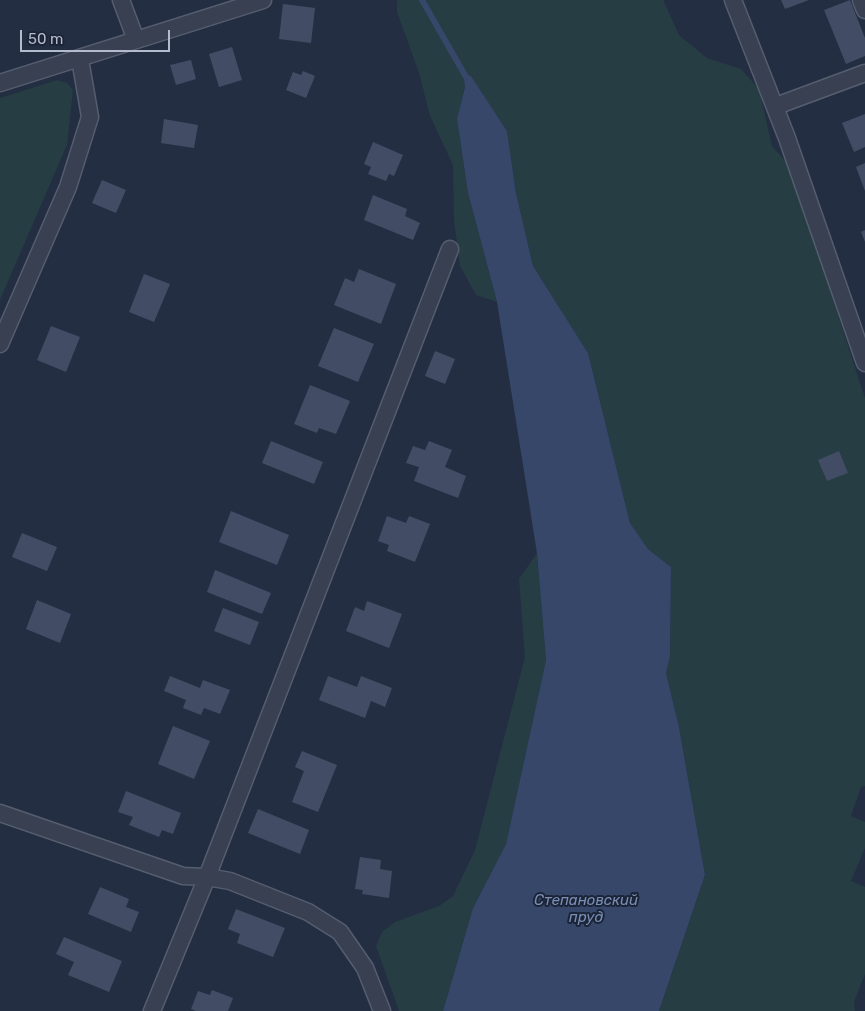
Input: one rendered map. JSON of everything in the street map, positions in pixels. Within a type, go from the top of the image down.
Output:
[{"type":"street","points":[[121,0],[136,40]]},
{"type":"street","points":[[0,83],[263,0]]},
{"type":"street","points":[[733,0],[776,106],[865,363]]},
{"type":"street","points":[[861,0],[865,10]]},
{"type":"street","points":[[0,344],[68,187],[90,117],[80,58]]},
{"type":"street","points":[[776,106],[865,73]]},
{"type":"street","points":[[152,1011],[207,877],[450,249]]},
{"type":"street","points":[[0,813],[183,876],[207,877],[230,881],[308,912],[340,932],[365,968],[382,1011]]},
{"type":"green space","points":[[397,0],[664,0],[679,35],[707,58],[741,69],[759,89],[772,146],[789,165],[865,398],[865,786],[861,787],[851,816],[865,822],[865,848],[851,881],[865,887],[865,974],[854,1002],[855,1011],[659,1011],[705,875],[679,727],[666,673],[670,657],[671,567],[648,549],[630,523],[588,353],[533,266],[516,193],[507,131],[471,76],[464,72],[465,87],[457,119],[468,193],[497,302],[476,295],[460,266],[454,221],[453,165],[430,116],[419,73],[397,12]]},
{"type":"green space","points":[[57,80],[67,83],[73,90],[67,145],[0,300],[0,98]]},
{"type":"green space","points":[[537,553],[546,660],[506,844],[473,908],[443,1011],[399,1011],[376,946],[382,932],[395,922],[439,906],[453,896],[475,850],[525,657],[519,579]]},
{"type":"water","name":"Степановский пруд","points":[[463,72],[471,76],[507,131],[516,193],[533,266],[588,353],[630,523],[648,549],[671,567],[670,657],[666,673],[679,727],[705,875],[659,1011],[443,1011],[473,908],[506,844],[546,660],[537,553],[497,302],[468,193],[457,119],[465,87]]},
{"type":"building","points":[[781,0],[809,0],[785,9]]},
{"type":"building","points":[[850,0],[865,38],[865,56],[846,64],[824,10]]},
{"type":"building","points":[[283,4],[315,8],[311,43],[279,39]]},
{"type":"building","points":[[232,47],[242,80],[219,87],[209,54]]},
{"type":"building","points":[[191,60],[196,79],[176,85],[170,65]]},
{"type":"building","points":[[303,71],[315,76],[306,98],[286,90],[293,72],[301,75]]},
{"type":"building","points":[[865,114],[865,147],[854,152],[842,123]]},
{"type":"building","points":[[164,119],[198,125],[194,148],[161,143]]},
{"type":"building","points":[[373,142],[403,155],[394,176],[389,174],[386,181],[368,174],[371,167],[364,164]]},
{"type":"building","points":[[865,163],[865,191],[856,167]]},
{"type":"building","points":[[102,180],[126,190],[116,213],[92,203]]},
{"type":"building","points":[[373,195],[407,209],[405,216],[420,223],[413,240],[364,220]]},
{"type":"building","points":[[865,230],[865,242],[861,232]]},
{"type":"building","points":[[359,269],[396,284],[381,324],[334,305],[345,278],[354,282]]},
{"type":"building","points":[[144,274],[170,284],[154,322],[129,312]]},
{"type":"building","points":[[51,326],[80,337],[66,372],[37,360]]},
{"type":"building","points":[[334,328],[374,344],[358,382],[318,366]]},
{"type":"building","points":[[435,351],[455,359],[445,384],[425,376]]},
{"type":"building","points":[[310,385],[350,401],[336,434],[319,428],[317,433],[294,424]]},
{"type":"building","points":[[271,441],[323,462],[314,484],[262,463]]},
{"type":"building","points":[[429,441],[452,450],[445,467],[466,476],[458,498],[414,481],[419,467],[406,463],[413,446],[425,450]]},
{"type":"building","points":[[839,451],[848,473],[827,481],[818,460]]},
{"type":"building","points":[[231,511],[289,535],[277,565],[219,542]]},
{"type":"building","points":[[387,516],[406,523],[409,516],[430,524],[415,562],[387,551],[389,545],[378,541]]},
{"type":"building","points":[[22,533],[57,547],[47,571],[12,557]]},
{"type":"building","points":[[215,570],[271,593],[262,614],[207,592]]},
{"type":"building","points":[[37,600],[71,614],[60,643],[26,629]]},
{"type":"building","points":[[367,601],[402,614],[389,648],[346,631],[355,607],[364,611]]},
{"type":"building","points":[[223,608],[259,622],[250,645],[214,631]]},
{"type":"building","points":[[170,676],[200,688],[203,680],[230,690],[220,714],[204,708],[201,715],[183,708],[186,700],[164,691]]},
{"type":"building","points":[[328,676],[357,687],[361,676],[392,688],[385,707],[371,701],[365,718],[319,700]]},
{"type":"building","points":[[173,726],[210,741],[194,779],[158,764]]},
{"type":"building","points":[[302,751],[337,765],[318,812],[292,802],[304,771],[295,767]]},
{"type":"building","points":[[126,791],[181,813],[173,834],[162,830],[159,837],[129,825],[133,817],[118,812]]},
{"type":"building","points":[[258,809],[309,830],[300,854],[248,833]]},
{"type":"building","points":[[360,857],[381,860],[380,869],[392,871],[389,898],[362,894],[363,890],[355,889]]},
{"type":"building","points":[[100,887],[129,899],[126,907],[139,912],[131,932],[88,914]]},
{"type":"building","points":[[236,909],[285,928],[273,957],[237,943],[240,934],[228,929]]},
{"type":"building","points":[[64,937],[122,961],[109,992],[68,975],[74,962],[56,954]]},
{"type":"building","points":[[212,990],[233,998],[228,1011],[196,1011],[191,1009],[198,991],[210,995]]},
{"type":"waterway","points":[[422,0],[466,77]]}]
